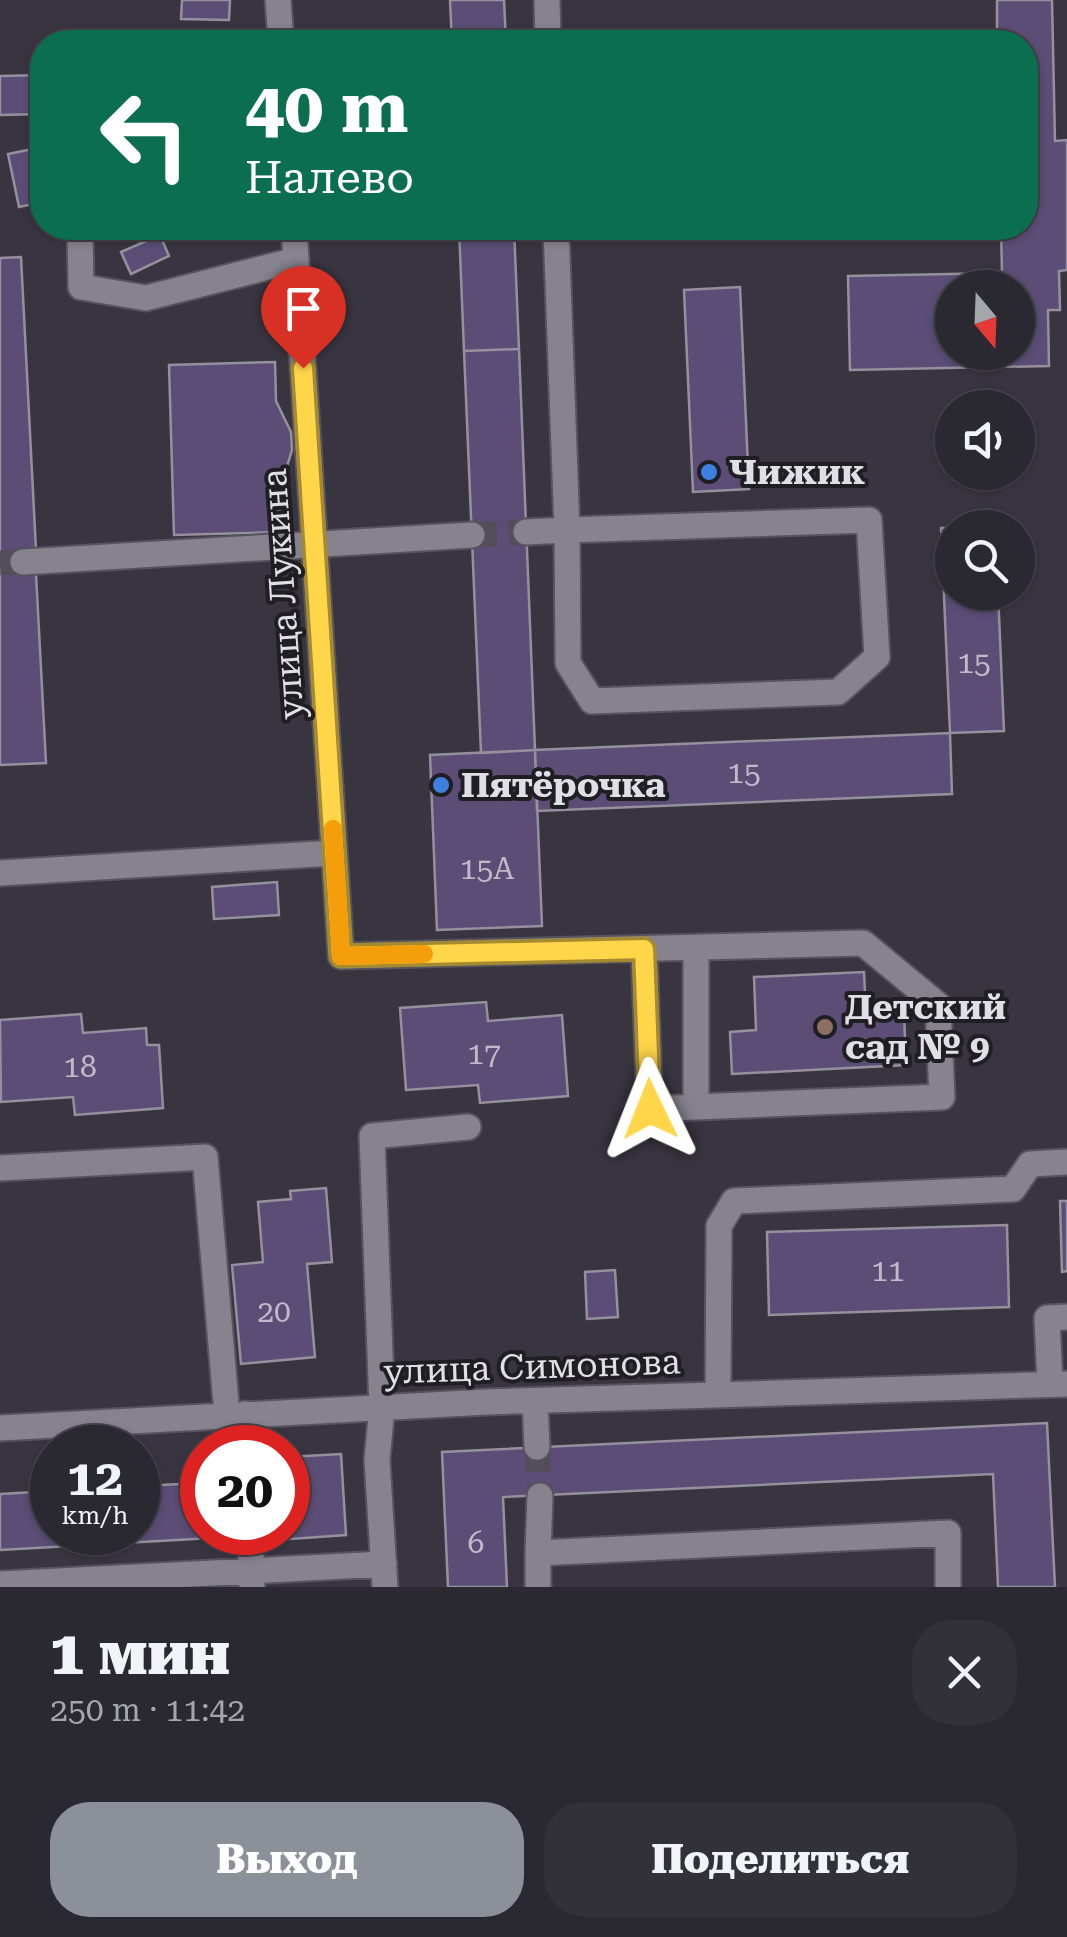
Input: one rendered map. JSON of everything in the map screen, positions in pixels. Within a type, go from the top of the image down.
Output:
[{"type":"street","points":[[278,0],[280,30]]},
{"type":"street","points":[[547,0],[548,30]]},
{"type":"street","points":[[80,240],[81,287],[146,298],[296,260]]},
{"type":"street","name":"улица Лукина","points":[[295,240],[341,956],[644,949]]},
{"type":"street","points":[[526,532],[568,530],[869,520],[877,658],[838,692],[592,701],[568,663],[568,530],[556,240]]},
{"type":"street","points":[[22,562],[472,535]]},
{"type":"street","points":[[0,873],[334,853]]},
{"type":"street","points":[[862,943],[938,1005],[942,1097],[650,1109],[644,949],[862,943]]},
{"type":"street","points":[[696,948],[696,1107]]},
{"type":"street","points":[[0,1584],[385,1575],[377,1460],[382,1407],[372,1136],[468,1127]]},
{"type":"street","points":[[0,1168],[206,1157],[239,1425]]},
{"type":"street","points":[[718,1395],[719,1226],[734,1201],[1013,1189],[1030,1164],[1067,1162]]},
{"type":"street","points":[[1057,1317],[1058,1384]]},
{"type":"street","name":"улица Симонова","points":[[0,1428],[382,1407],[1058,1384]]},
{"type":"street","points":[[535,1401],[537,1448]]},
{"type":"street","points":[[538,1587],[540,1496]]},
{"type":"street","points":[[538,1552],[948,1533],[948,1587]]},
{"type":"street","points":[[251,1555],[252,1580]]},
{"type":"building","points":[[182,0],[230,0],[229,20],[181,19]]},
{"type":"building","points":[[450,0],[504,0],[505,30],[451,30]]},
{"type":"building","points":[[997,0],[1052,0],[1055,141],[1067,140],[1067,270],[1059,271],[1060,310],[1048,310],[1049,366],[1035,366],[1035,270],[1002,270],[1001,240],[1038,240],[1038,30],[997,30]]},
{"type":"building","points":[[30,75],[30,114],[0,115],[0,76]]},
{"type":"building","points":[[30,149],[30,205],[19,207],[8,154]]},
{"type":"building","points":[[149,240],[162,240],[169,256],[131,274],[121,252]]},
{"type":"building","points":[[459,240],[514,240],[519,349],[464,351]]},
{"type":"building","points":[[21,257],[36,550],[23,562],[23,575],[36,574],[46,763],[0,765],[0,258]]},
{"type":"building","points":[[935,274],[935,368],[850,370],[848,276]]},
{"type":"building","points":[[740,287],[749,489],[693,492],[684,290]]},
{"type":"building","points":[[519,349],[535,750],[481,753],[464,351]]},
{"type":"building","points":[[275,362],[276,401],[291,432],[292,450],[279,493],[280,532],[174,535],[169,365]]},
{"type":"building","points":[[945,610],[999,610],[1004,731],[950,733]]},
{"type":"building","points":[[950,733],[952,794],[537,811],[535,750]]},
{"type":"building","points":[[535,750],[542,926],[437,930],[430,755]]},
{"type":"building","points":[[277,882],[279,915],[214,919],[212,887]]},
{"type":"building","points":[[864,972],[866,1014],[904,1012],[906,1065],[732,1074],[730,1032],[756,1030],[754,977]]},
{"type":"building","points":[[486,1002],[488,1021],[562,1015],[568,1096],[480,1103],[478,1085],[406,1090],[400,1008]]},
{"type":"building","points":[[81,1014],[83,1033],[146,1028],[147,1045],[159,1045],[163,1108],[75,1115],[73,1097],[1,1102],[0,1020]]},
{"type":"building","points":[[326,1188],[332,1262],[307,1264],[315,1357],[241,1364],[232,1265],[263,1262],[258,1202],[291,1199],[290,1191]]},
{"type":"building","points":[[1060,1201],[1067,1201],[1067,1271],[1062,1272]]},
{"type":"building","points":[[1007,1225],[1009,1307],[769,1315],[767,1232]]},
{"type":"building","points":[[615,1270],[618,1317],[587,1319],[585,1272]]},
{"type":"building","points":[[1047,1423],[1055,1587],[998,1587],[993,1474],[503,1497],[507,1587],[448,1587],[442,1452]]},
{"type":"building","points":[[341,1454],[346,1535],[310,1538],[310,1456]]},
{"type":"building","points":[[180,1484],[180,1540],[160,1541],[160,1485]]},
{"type":"building","points":[[30,1492],[30,1548],[0,1550],[0,1494]]},
{"type":"tunnel","points":[[472,535],[526,532]]},
{"type":"tunnel","points":[[0,563],[23,562]]},
{"type":"tunnel","points":[[537,1447],[540,1496]]},
{"type":"slow traffic","points":[[333,829],[341,956],[424,954]]},
{"type":"place","name":"Чижик","points":[[709,472]]},
{"type":"place","name":"Пятёрочка","points":[[441,785]]},
{"type":"place","name":"Детский сад № 9","points":[[825,1027]]},
{"type":"route","points":[[303,368],[341,956],[644,949],[650,1109]]}]
